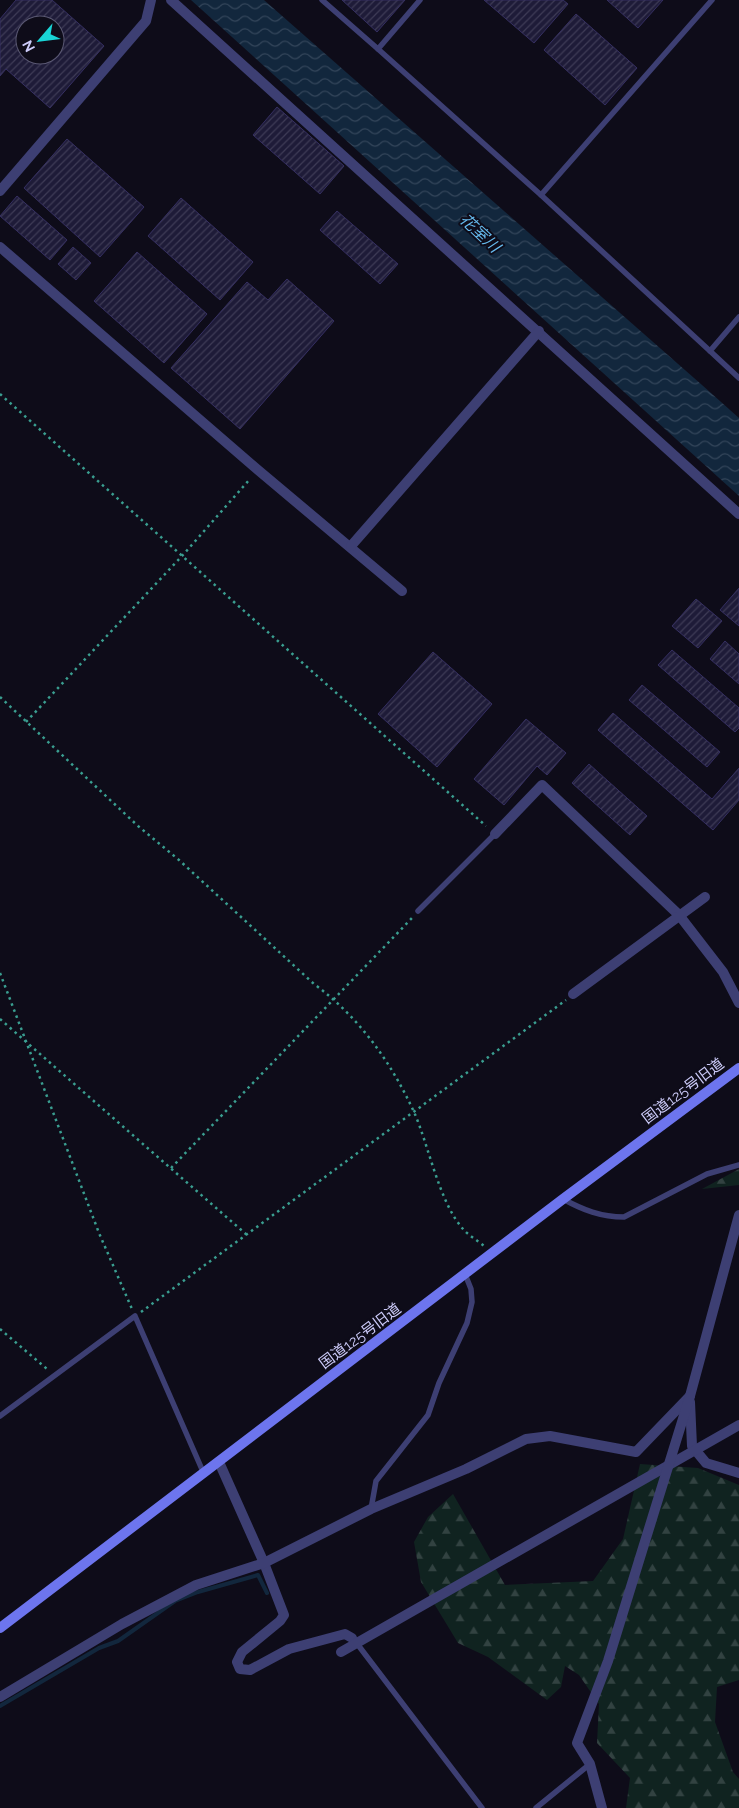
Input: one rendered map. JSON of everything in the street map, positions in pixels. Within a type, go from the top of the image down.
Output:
[{"type":"street","points":[[0,190],[146,21],[151,0]]},
{"type":"street","points":[[171,0],[739,514]]},
{"type":"street","points":[[0,246],[258,470],[351,546],[402,591]]},
{"type":"street","points":[[351,546],[538,331]]},
{"type":"street","points":[[495,834],[542,784],[679,915],[723,972],[739,1003]]},
{"type":"street","points":[[573,994],[705,897]]},
{"type":"street","name":"国道125号旧道","points":[[0,1628],[563,1199],[739,1068]]},
{"type":"street","points":[[602,1808],[590,1764],[577,1743],[608,1661],[666,1466],[690,1396],[739,1215]]},
{"type":"street","points":[[690,1396],[692,1446],[706,1463],[739,1473]]},
{"type":"street","points":[[0,1697],[122,1624],[196,1585],[264,1563],[371,1509],[466,1470],[526,1439],[550,1436],[636,1452],[690,1396]]},
{"type":"street","points":[[341,1652],[355,1640],[739,1425]]},
{"type":"street","points":[[219,1462],[264,1563],[284,1615],[280,1621],[242,1652],[237,1662],[240,1669],[250,1670],[289,1649],[345,1634],[355,1640]]},
{"type":"lane","points":[[322,0],[541,195],[739,378]]},
{"type":"lane","points":[[378,49],[420,0]]},
{"type":"lane","points":[[541,195],[712,0]]},
{"type":"lane","points":[[710,351],[739,317]]},
{"type":"lane","points":[[418,911],[495,834]]},
{"type":"lane","points":[[563,1199],[584,1211],[610,1217],[624,1217],[707,1174],[739,1165]]},
{"type":"lane","points":[[371,1509],[376,1481],[428,1415],[439,1383],[466,1324],[472,1302],[471,1289],[465,1274]]},
{"type":"lane","points":[[0,1416],[135,1316],[204,1474]]},
{"type":"lane","points":[[355,1640],[482,1808]]},
{"type":"lane","points":[[536,1808],[590,1764]]},
{"type":"path","points":[[0,394],[495,834]]},
{"type":"path","points":[[26,722],[182,556],[258,470]]},
{"type":"path","points":[[0,697],[314,984],[333,998],[371,1039],[414,1113],[448,1205],[462,1229],[492,1253]]},
{"type":"path","points":[[171,1168],[418,911]]},
{"type":"path","points":[[0,973],[99,1233],[135,1316],[414,1113],[573,994]]},
{"type":"path","points":[[0,1019],[247,1235]]},
{"type":"path","points":[[0,1329],[53,1375]]},
{"type":"green space","points":[[739,1169],[739,1185],[702,1189]]},
{"type":"green space","points":[[640,1464],[698,1468],[739,1485],[739,1680],[717,1687],[715,1722],[733,1772],[739,1779],[739,1808],[626,1808],[630,1778],[597,1743],[599,1704],[579,1675],[565,1666],[561,1687],[547,1700],[488,1657],[458,1643],[421,1582],[414,1542],[428,1517],[453,1494],[505,1585],[593,1581],[623,1539]]},
{"type":"water","name":"花室川","points":[[191,0],[264,0],[739,418],[739,496]]},
{"type":"building","points":[[16,0],[52,0],[104,46],[50,108],[6,69],[0,76],[0,19]]},
{"type":"building","points":[[342,0],[405,0],[377,32]]},
{"type":"building","points":[[484,0],[563,0],[568,4],[534,43]]},
{"type":"building","points":[[607,0],[663,0],[638,28]]},
{"type":"building","points":[[576,14],[637,68],[605,105],[544,50]]},
{"type":"building","points":[[277,107],[344,166],[320,194],[253,135]]},
{"type":"building","points":[[67,139],[144,207],[100,257],[24,188]]},
{"type":"building","points":[[17,196],[67,240],[50,260],[0,216]]},
{"type":"building","points":[[181,198],[253,262],[220,300],[148,236]]},
{"type":"building","points":[[337,211],[398,264],[380,284],[320,230]]},
{"type":"building","points":[[73,247],[91,263],[76,280],[58,264]]},
{"type":"building","points":[[137,252],[207,314],[164,363],[94,301]]},
{"type":"building","points":[[287,279],[334,321],[240,429],[171,368],[247,282],[268,300]]},
{"type":"building","points":[[739,588],[739,626],[720,610]]},
{"type":"building","points":[[696,599],[722,621],[698,648],[672,626]]},
{"type":"building","points":[[725,641],[739,654],[739,684],[710,659]]},
{"type":"building","points":[[672,650],[739,708],[739,728],[735,732],[658,665]]},
{"type":"building","points":[[433,652],[492,704],[437,767],[378,714]]},
{"type":"building","points":[[642,685],[720,752],[707,767],[629,700]]},
{"type":"building","points":[[613,713],[712,799],[739,768],[739,800],[713,830],[598,730]]},
{"type":"building","points":[[526,719],[566,753],[547,775],[537,766],[504,805],[474,779]]},
{"type":"building","points":[[589,764],[647,816],[630,835],[572,783]]},
{"type":"waterway","points":[[0,1706],[99,1648],[118,1641],[175,1601],[198,1592],[258,1575],[267,1593]]}]
